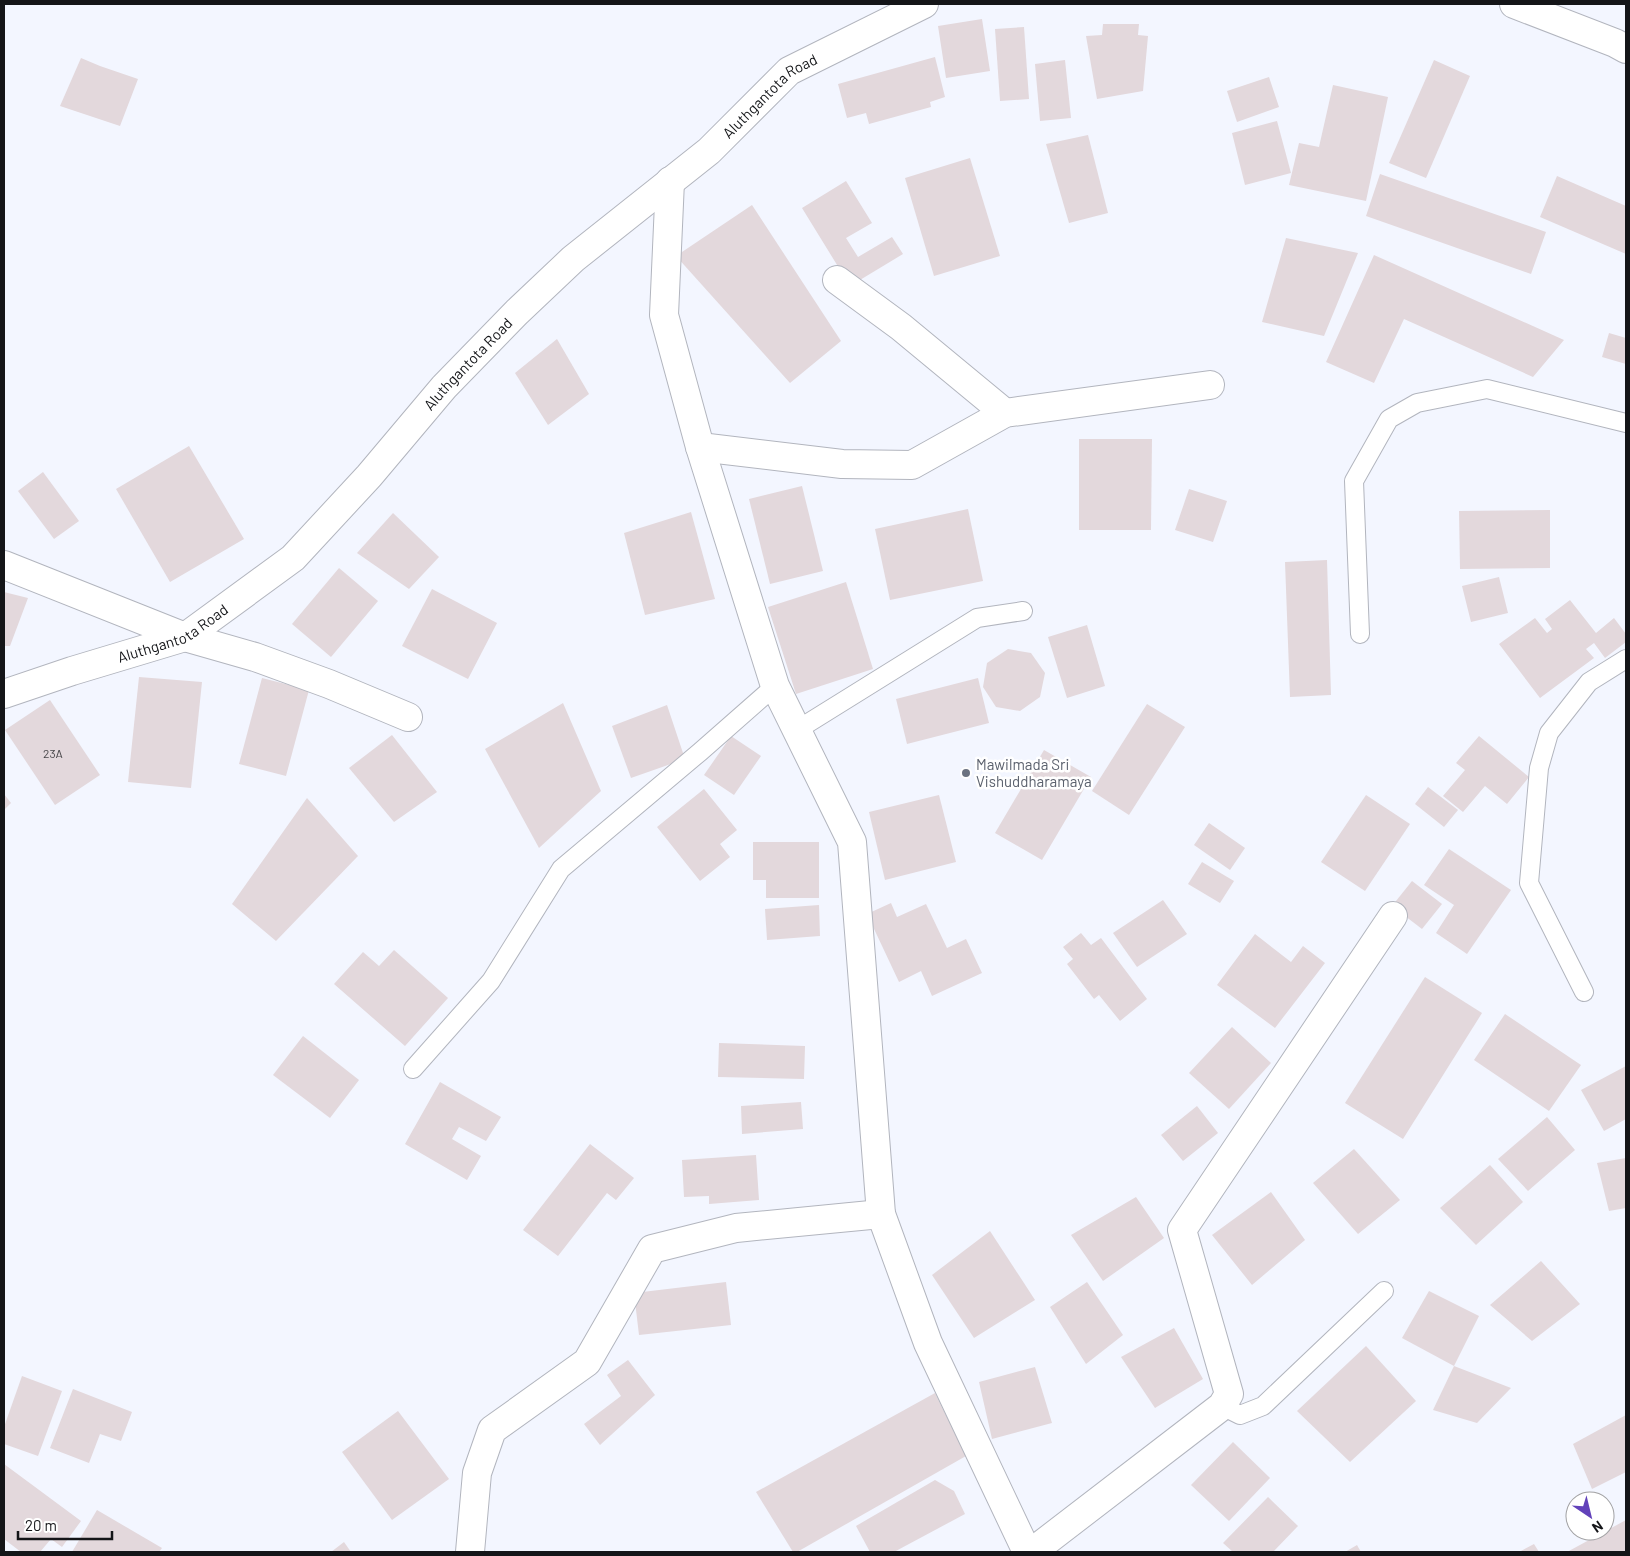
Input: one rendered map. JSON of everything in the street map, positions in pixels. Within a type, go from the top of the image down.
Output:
[{"type":"street","name":"Aluthgantota Road","points":[[4,694],[72,671],[185,637],[293,558],[369,476],[444,387],[517,312],[573,259],[709,151],[789,71],[924,4]]},
{"type":"street","points":[[1514,4],[1626,49]]},
{"type":"street","points":[[670,182],[664,316],[700,447],[775,686],[852,842],[881,1214],[928,1343],[1027,1552]]},
{"type":"street","points":[[836,280],[901,326],[1005,413]]},
{"type":"street","points":[[700,447],[842,464],[912,465],[1005,413],[1210,385]]},
{"type":"street","points":[[4,565],[185,637],[255,658],[329,684],[408,717]]},
{"type":"street","points":[[1032,1552],[1222,1406],[1229,1394],[1182,1230],[1393,916]]},
{"type":"street","points":[[470,1552],[477,1473],[492,1430],[587,1362],[652,1249],[736,1228],[881,1214]]},
{"type":"lane","points":[[1360,634],[1354,481],[1389,419],[1417,403],[1487,389],[1626,423]]},
{"type":"lane","points":[[797,730],[977,618],[1023,611]]},
{"type":"lane","points":[[1584,992],[1529,883],[1539,768],[1549,732],[1589,682],[1626,660]]},
{"type":"lane","points":[[413,1069],[491,981],[561,870],[775,686]]},
{"type":"lane","points":[[1222,1406],[1240,1415],[1263,1406],[1384,1291]]},
{"type":"building","points":[[982,19],[990,71],[946,78],[938,26]]},
{"type":"building","points":[[1103,24],[1139,24],[1138,35],[1148,36],[1143,91],[1097,99],[1086,36],[1102,35]]},
{"type":"building","points":[[1024,27],[1029,99],[1000,101],[995,29]]},
{"type":"building","points":[[935,57],[945,97],[930,102],[931,107],[869,124],[866,113],[847,118],[838,84]]},
{"type":"building","points":[[81,58],[138,79],[120,126],[60,106]]},
{"type":"building","points":[[1065,60],[1071,118],[1040,121],[1035,64]]},
{"type":"building","points":[[1434,60],[1470,76],[1426,178],[1389,163]]},
{"type":"building","points":[[1269,77],[1279,107],[1237,122],[1227,91]]},
{"type":"building","points":[[1333,85],[1388,97],[1366,201],[1289,185],[1299,143],[1319,147]]},
{"type":"building","points":[[1277,121],[1291,173],[1245,185],[1232,133]]},
{"type":"building","points":[[1088,135],[1108,213],[1069,223],[1046,144]]},
{"type":"building","points":[[970,158],[1000,256],[934,276],[905,178]]},
{"type":"building","points":[[1380,174],[1546,232],[1531,274],[1366,216]]},
{"type":"building","points":[[1557,176],[1626,206],[1626,254],[1540,217]]},
{"type":"building","points":[[846,181],[872,223],[846,238],[858,257],[892,237],[903,254],[850,286],[802,208]]},
{"type":"building","points":[[752,205],[841,341],[790,383],[676,256]]},
{"type":"building","points":[[1286,238],[1358,253],[1324,336],[1262,322]]},
{"type":"building","points":[[1374,255],[1564,340],[1533,377],[1404,319],[1374,383],[1326,362]]},
{"type":"building","points":[[1609,333],[1626,338],[1626,364],[1602,357]]},
{"type":"building","points":[[557,339],[589,394],[548,425],[515,373]]},
{"type":"building","points":[[1079,439],[1152,439],[1151,530],[1079,530]]},
{"type":"building","points":[[189,446],[244,539],[170,582],[116,489]]},
{"type":"building","points":[[43,472],[79,521],[54,539],[18,491]]},
{"type":"building","points":[[802,486],[823,571],[770,584],[749,499]]},
{"type":"building","points":[[1189,489],[1227,501],[1213,542],[1175,530]]},
{"type":"building","points":[[968,509],[983,581],[890,600],[875,529]]},
{"type":"building","points":[[1550,510],[1550,568],[1460,569],[1459,511]]},
{"type":"building","points":[[691,512],[715,599],[645,615],[624,533]]},
{"type":"building","points":[[393,513],[439,557],[409,589],[357,553]]},
{"type":"building","points":[[1327,560],[1331,695],[1290,697],[1285,562]]},
{"type":"building","points":[[339,568],[378,601],[331,657],[292,624]]},
{"type":"building","points":[[1499,577],[1508,613],[1471,622],[1462,586]]},
{"type":"building","points":[[846,582],[873,669],[796,694],[768,607]]},
{"type":"building","points":[[432,589],[497,623],[468,679],[402,646]]},
{"type":"building","points":[[4,592],[28,598],[10,646],[4,646]]},
{"type":"building","points":[[1570,600],[1596,633],[1614,618],[1626,634],[1626,642],[1605,658],[1594,643],[1586,649],[1594,658],[1540,698],[1499,644],[1535,618],[1547,633],[1552,629],[1545,619]]},
{"type":"building","points":[[1087,625],[1105,686],[1067,698],[1048,637]]},
{"type":"building","points":[[1008,649],[1031,653],[1045,673],[1040,697],[1020,711],[996,707],[983,687],[987,663]]},
{"type":"building","points":[[139,677],[202,682],[191,788],[128,782]]},
{"type":"building","points":[[262,678],[309,690],[286,776],[239,764]]},
{"type":"building","points":[[978,678],[989,723],[907,744],[896,699]]},
{"type":"building","points":[[50,700],[100,775],[55,805],[5,730]]},
{"type":"building","points":[[563,703],[601,791],[539,848],[485,749]]},
{"type":"building","points":[[1147,704],[1185,727],[1129,815],[1092,791]]},
{"type":"building","points":[[667,705],[685,759],[631,778],[612,726]]},
{"type":"building","points":[[392,735],[437,792],[394,822],[349,768]]},
{"type":"building","points":[[731,736],[761,756],[734,795],[704,775]]},
{"type":"building","points":[[1479,736],[1529,777],[1507,804],[1485,786],[1463,812],[1443,796],[1465,770],[1456,763]]},
{"type":"building","points":[[1044,750],[1091,777],[1042,860],[995,833]]},
{"type":"building","points":[[1428,787],[1458,810],[1444,827],[1415,804]]},
{"type":"building","points":[[704,789],[737,830],[720,844],[730,857],[700,881],[657,827]]},
{"type":"building","points":[[4,794],[11,803],[4,810]]},
{"type":"building","points":[[939,795],[956,862],[885,880],[869,812]]},
{"type":"building","points":[[1366,795],[1410,824],[1365,891],[1321,862]]},
{"type":"building","points":[[307,798],[358,856],[276,941],[232,904]]},
{"type":"building","points":[[1209,823],[1245,848],[1230,870],[1194,845]]},
{"type":"building","points":[[753,842],[819,842],[819,898],[766,898],[766,880],[753,880]]},
{"type":"building","points":[[1449,849],[1511,890],[1467,954],[1436,933],[1454,905],[1424,885]]},
{"type":"building","points":[[1202,862],[1234,881],[1220,903],[1188,884]]},
{"type":"building","points":[[1412,881],[1442,904],[1422,929],[1392,906]]},
{"type":"building","points":[[1163,900],[1187,934],[1137,967],[1113,933]]},
{"type":"building","points":[[891,903],[897,917],[926,904],[947,948],[966,939],[982,973],[932,996],[921,971],[899,982],[867,914]]},
{"type":"building","points":[[819,905],[820,936],[767,940],[765,909]]},
{"type":"building","points":[[1081,933],[1091,945],[1101,938],[1147,999],[1120,1021],[1099,995],[1094,999],[1067,964],[1073,959],[1063,947]]},
{"type":"building","points":[[1255,934],[1291,962],[1303,946],[1325,963],[1275,1028],[1217,985]]},
{"type":"building","points":[[394,950],[448,998],[405,1046],[334,984],[363,952],[379,966]]},
{"type":"building","points":[[1425,977],[1482,1013],[1403,1139],[1345,1103]]},
{"type":"building","points":[[1505,1014],[1581,1065],[1549,1111],[1474,1060]]},
{"type":"building","points":[[1232,1027],[1271,1063],[1229,1109],[1189,1073]]},
{"type":"building","points":[[303,1036],[359,1080],[330,1118],[273,1075]]},
{"type":"building","points":[[719,1043],[805,1046],[804,1079],[718,1077]]},
{"type":"building","points":[[1626,1066],[1626,1119],[1604,1131],[1581,1090]]},
{"type":"building","points":[[440,1082],[501,1117],[486,1141],[459,1127],[452,1139],[481,1156],[467,1180],[405,1144]]},
{"type":"building","points":[[801,1102],[803,1129],[742,1134],[741,1106]]},
{"type":"building","points":[[1197,1106],[1218,1133],[1183,1161],[1161,1135]]},
{"type":"building","points":[[1547,1117],[1575,1150],[1528,1191],[1498,1159]]},
{"type":"building","points":[[590,1144],[634,1178],[616,1200],[607,1193],[558,1256],[523,1230]]},
{"type":"building","points":[[1354,1149],[1400,1200],[1358,1234],[1313,1183]]},
{"type":"building","points":[[756,1155],[759,1200],[709,1204],[709,1196],[684,1197],[682,1160]]},
{"type":"building","points":[[1626,1158],[1626,1208],[1609,1211],[1597,1163]]},
{"type":"building","points":[[1490,1165],[1523,1202],[1476,1245],[1440,1208]]},
{"type":"building","points":[[1271,1192],[1305,1240],[1252,1285],[1212,1235]]},
{"type":"building","points":[[1136,1197],[1164,1238],[1103,1281],[1071,1235]]},
{"type":"building","points":[[990,1231],[1035,1300],[974,1338],[932,1275]]},
{"type":"building","points":[[1541,1261],[1580,1304],[1532,1341],[1490,1305]]},
{"type":"building","points":[[726,1282],[731,1325],[639,1335],[634,1293]]},
{"type":"building","points":[[1087,1282],[1123,1335],[1086,1364],[1050,1307]]},
{"type":"building","points":[[1429,1291],[1479,1316],[1454,1366],[1402,1338]]},
{"type":"building","points":[[1174,1328],[1203,1379],[1155,1408],[1121,1357]]},
{"type":"building","points":[[1366,1346],[1416,1401],[1350,1462],[1297,1411]]},
{"type":"building","points":[[628,1360],[655,1395],[600,1445],[584,1424],[621,1396],[607,1375]]},
{"type":"building","points":[[1454,1366],[1511,1388],[1477,1423],[1433,1410]]},
{"type":"building","points":[[1035,1367],[1052,1423],[992,1439],[979,1382]]},
{"type":"building","points":[[22,1376],[62,1391],[38,1456],[4,1444],[4,1427]]},
{"type":"building","points":[[73,1389],[132,1412],[121,1441],[100,1434],[89,1463],[50,1448]]},
{"type":"building","points":[[935,1393],[966,1456],[797,1552],[793,1552],[756,1492]]},
{"type":"building","points":[[398,1411],[449,1479],[392,1520],[342,1452]]},
{"type":"building","points":[[1626,1415],[1626,1472],[1592,1489],[1573,1444]]},
{"type":"building","points":[[1233,1442],[1270,1478],[1229,1521],[1191,1485]]},
{"type":"building","points":[[4,1464],[81,1521],[62,1547],[51,1539],[40,1552],[21,1552],[4,1539]]},
{"type":"building","points":[[935,1480],[954,1491],[965,1514],[894,1552],[870,1552],[856,1526]]},
{"type":"building","points":[[1268,1497],[1298,1526],[1273,1552],[1233,1552],[1223,1543]]},
{"type":"building","points":[[97,1510],[162,1548],[159,1552],[72,1552]]},
{"type":"building","points":[[1626,1520],[1626,1552],[1567,1552],[1587,1541],[1615,1541],[1615,1526]]},
{"type":"building","points":[[344,1542],[351,1552],[331,1552]]},
{"type":"building","points":[[1534,1544],[1539,1552],[1519,1552]]},
{"type":"building","points":[[1357,1545],[1361,1552],[1345,1552]]},
{"type":"place","name":"Mawilmada Sri Vishuddharamaya","points":[[966,773]]}]
